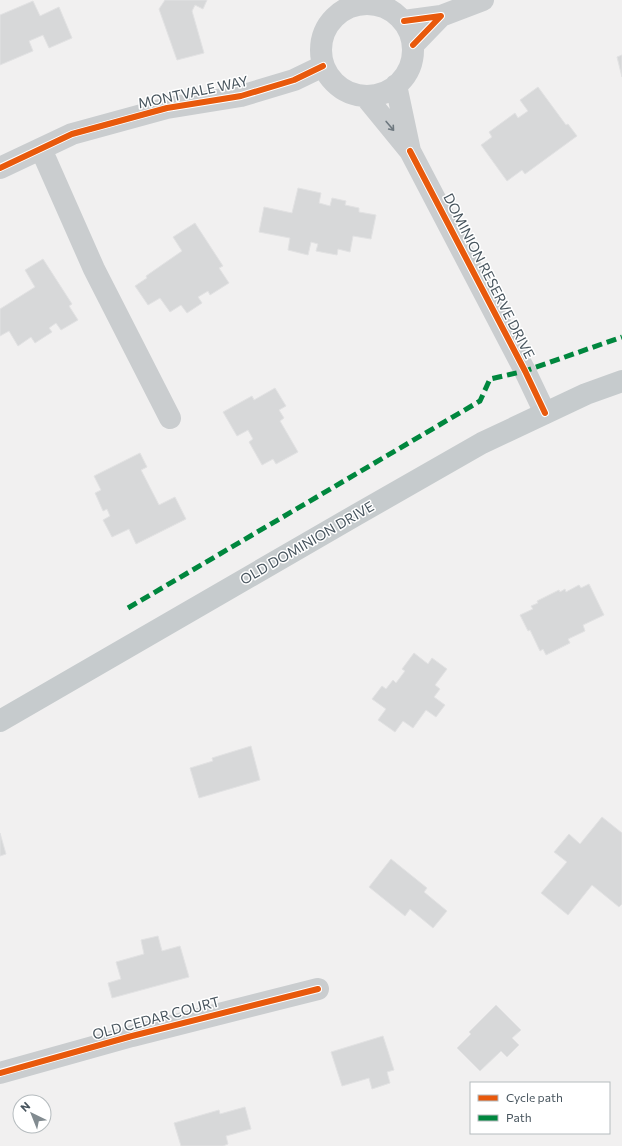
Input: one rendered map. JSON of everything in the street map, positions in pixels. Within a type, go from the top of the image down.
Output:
[{"type":"main road","name":"OLD DOMINION DRIVE","points":[[0,721],[482,443],[586,394],[622,380]]},
{"type":"street","points":[[404,21],[441,16],[483,0]]},
{"type":"street","points":[[363,2],[379,4],[393,10],[404,21],[411,34],[414,45],[410,67],[396,86],[387,92],[365,96],[344,91],[335,84],[328,76],[323,66],[320,54],[321,42],[329,10],[339,12],[350,6],[363,2]]},
{"type":"street","points":[[414,45],[441,16]]},
{"type":"street","name":"MONTVALE WAY","points":[[0,168],[72,134],[167,108],[241,96],[294,80],[323,66]]},
{"type":"street","name":"DOMINION RESERVE DRIVE","points":[[396,86],[410,150]]},
{"type":"street","name":"DOMINION RESERVE DRIVE","points":[[365,96],[410,150],[525,371],[545,414]]},
{"type":"street","points":[[41,149],[94,269],[170,418]]},
{"type":"street","name":"OLD CEDAR COURT","points":[[0,1073],[132,1036],[318,989]]},
{"type":"building","points":[[165,0],[207,0],[203,9],[195,5],[192,11],[204,53],[177,60],[159,9]]},
{"type":"building","points":[[33,1],[40,16],[59,7],[72,38],[49,48],[43,35],[29,41],[33,51],[0,65],[0,15]]},
{"type":"building","points":[[622,55],[622,77],[617,57]]},
{"type":"building","points":[[538,87],[566,125],[568,124],[577,136],[525,174],[522,170],[507,181],[481,145],[492,137],[489,132],[515,113],[518,118],[528,111],[520,100]]},
{"type":"building","points":[[298,188],[321,193],[319,203],[330,206],[332,198],[346,201],[345,205],[359,208],[359,212],[376,215],[371,239],[353,236],[350,252],[338,249],[337,255],[316,251],[318,244],[311,242],[308,255],[288,250],[290,238],[259,232],[264,207],[292,213]]},
{"type":"building","points":[[195,223],[223,266],[219,268],[229,283],[210,295],[208,291],[198,297],[202,303],[187,313],[181,305],[170,312],[160,298],[148,305],[135,286],[147,278],[146,276],[182,251],[173,237]]},
{"type":"building","points":[[43,259],[72,304],[69,306],[78,320],[61,330],[56,323],[49,328],[52,332],[35,343],[31,337],[18,346],[9,331],[0,336],[0,309],[35,287],[25,270]]},
{"type":"building","points":[[275,388],[286,406],[279,410],[284,418],[280,421],[298,452],[276,464],[273,459],[262,465],[249,442],[253,439],[248,430],[237,436],[223,412],[252,396],[254,400]]},
{"type":"building","points":[[140,453],[147,467],[141,470],[159,505],[175,497],[186,519],[136,544],[129,529],[112,537],[103,520],[110,516],[107,509],[103,511],[95,493],[101,490],[94,476]]},
{"type":"building","points":[[589,584],[604,615],[583,625],[585,631],[568,639],[570,643],[546,655],[543,649],[540,651],[530,630],[528,631],[520,615],[533,609],[531,606],[538,603],[537,601],[559,590],[560,592],[565,589],[566,592],[579,585],[581,588]]},
{"type":"building","points":[[414,653],[428,664],[432,658],[447,669],[435,685],[440,689],[434,697],[445,705],[436,717],[426,710],[413,728],[403,721],[395,732],[378,720],[386,709],[372,699],[382,686],[386,689],[393,680],[396,683],[405,671],[402,669]]},
{"type":"building","points":[[251,746],[260,780],[199,798],[190,768],[213,761],[212,758]]},
{"type":"building","points":[[602,817],[622,833],[622,904],[619,907],[592,885],[568,915],[541,893],[567,862],[554,852],[569,834],[580,844]]},
{"type":"building","points":[[0,833],[6,854],[0,856]]},
{"type":"building","points":[[391,859],[427,888],[424,892],[447,911],[433,928],[410,909],[405,916],[369,887]]},
{"type":"building","points":[[158,936],[162,951],[180,946],[189,977],[112,998],[108,983],[121,979],[116,962],[144,954],[141,940]]},
{"type":"building","points":[[496,1005],[521,1030],[512,1038],[519,1045],[507,1057],[501,1051],[480,1071],[457,1048],[471,1034],[469,1032]]},
{"type":"building","points":[[383,1036],[394,1070],[387,1072],[390,1083],[372,1089],[369,1078],[342,1086],[331,1052]]},
{"type":"building","points":[[245,1107],[251,1129],[226,1136],[228,1144],[223,1146],[181,1146],[174,1123],[219,1110],[220,1114]]},
{"type":"marked path","points":[[128,608],[480,401],[490,379],[525,371],[622,337]]},
{"type":"cycle path","points":[[404,21],[441,16],[413,45]]},
{"type":"cycle path","points":[[0,168],[72,134],[167,108],[241,96],[294,80],[323,66]]},
{"type":"cycle path","points":[[410,151],[525,371],[545,413]]},
{"type":"cycle path","points":[[0,1073],[132,1036],[318,989]]}]
